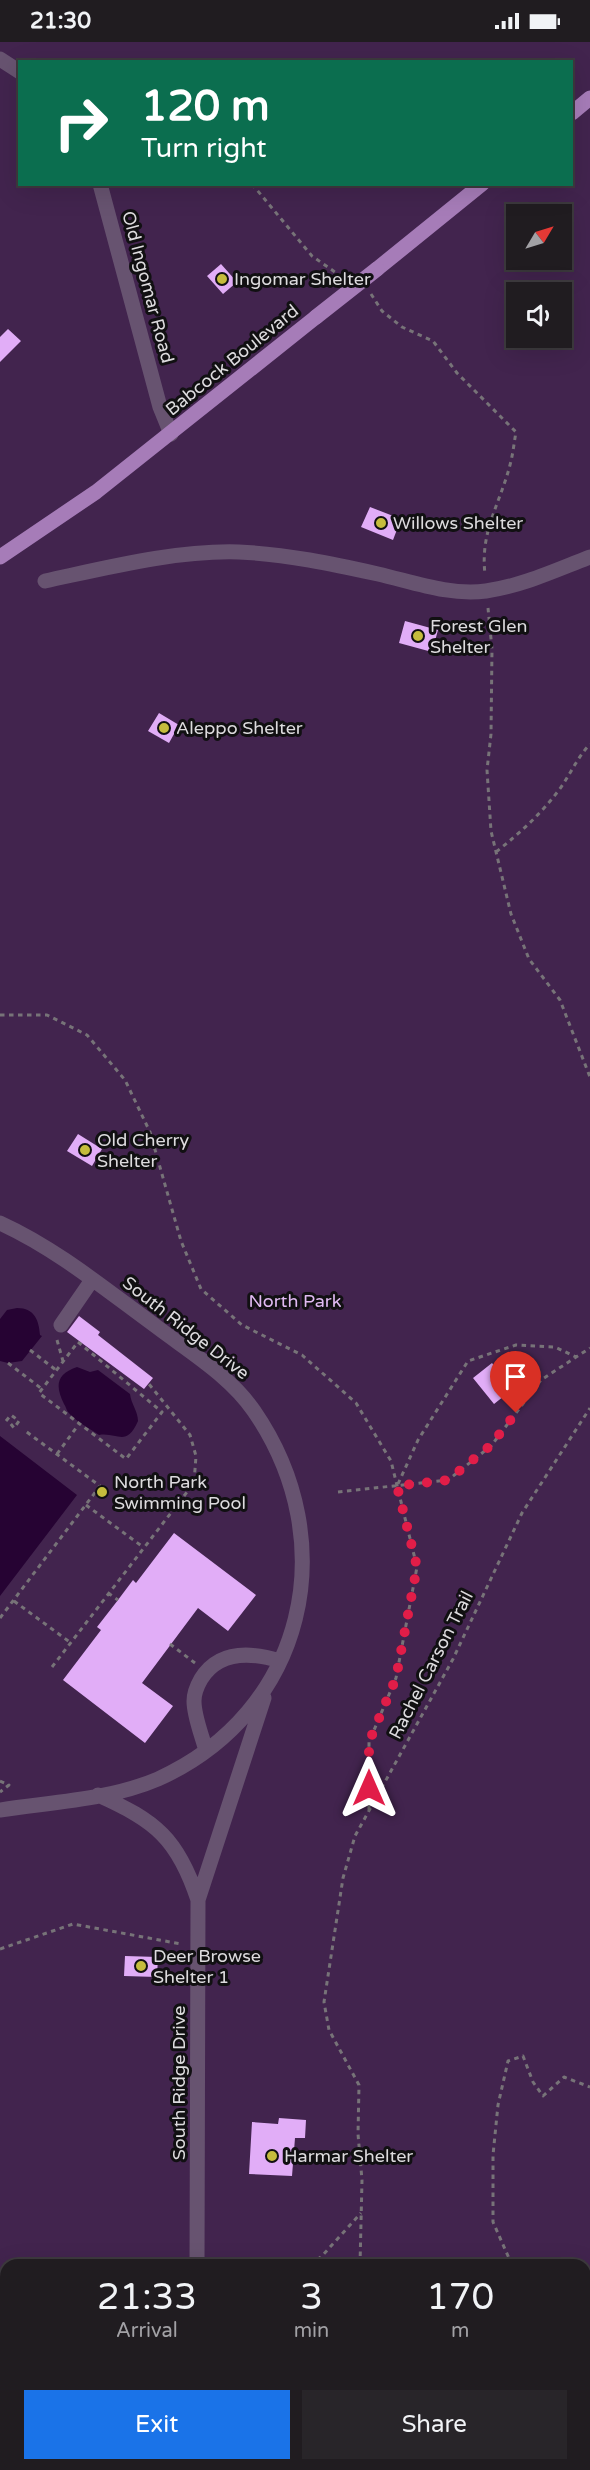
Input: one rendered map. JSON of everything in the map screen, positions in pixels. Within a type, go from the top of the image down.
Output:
[{"type":"main road","points":[[573,112],[590,98]]},
{"type":"main road","name":"Babcock Boulevard","points":[[0,557],[96,492],[171,434],[480,186]]},
{"type":"street","points":[[0,59],[18,71]]},
{"type":"street","name":"Old Ingomar Road","points":[[101,186],[160,407],[171,434]]},
{"type":"street","points":[[45,581],[190,555],[237,552],[328,564],[441,589],[465,592],[486,591],[523,582],[590,557]]},
{"type":"street","name":"South Ridge Drive","points":[[0,1223],[44,1246],[229,1383],[253,1410],[282,1461],[296,1500],[303,1536],[300,1595],[291,1637],[269,1682],[252,1707],[207,1751],[156,1780],[98,1795],[0,1810]]},
{"type":"street","points":[[61,1324],[92,1280]]},
{"type":"street","points":[[207,1751],[194,1704],[197,1685],[206,1671],[224,1658],[233,1656],[261,1655],[280,1661]]},
{"type":"street","name":"South Ridge Drive","points":[[198,1900],[269,1682]]},
{"type":"street","name":"South Ridge Drive","points":[[98,1795],[149,1821],[165,1836],[189,1872],[198,1900],[197,2259]]},
{"type":"path","points":[[254,186],[312,256],[345,278]]},
{"type":"path","points":[[370,293],[382,310],[402,327],[433,341],[457,373],[516,432],[510,465],[492,513],[482,552],[492,649],[491,734],[487,770],[491,831],[511,914],[529,959],[560,1000],[590,1077]]},
{"type":"path","points":[[496,852],[532,823],[560,788],[579,755],[590,744]]},
{"type":"path","points":[[0,1015],[47,1015],[87,1035],[125,1080],[150,1132],[181,1241],[201,1289],[242,1325],[302,1355],[356,1403],[392,1461],[417,1567],[396,1678],[369,1742],[369,1811]]},
{"type":"path","points":[[78,1342],[162,1412],[126,1459],[39,1393],[42,1389],[78,1342]]},
{"type":"path","points":[[397,1486],[418,1440],[468,1361],[516,1345],[555,1347],[576,1358]]},
{"type":"path","points":[[338,1492],[448,1480],[490,1446],[541,1380],[590,1348]]},
{"type":"path","points":[[30,1350],[56,1370]]},
{"type":"path","points":[[9,1363],[42,1389]]},
{"type":"path","points":[[52,1666],[194,1483],[196,1456],[190,1435],[149,1384]]},
{"type":"path","name":"Rachel Carson Trail","points":[[360,2259],[362,2180],[357,2134],[359,2085],[329,2030],[324,2001],[343,1878],[355,1836],[453,1659],[522,1513],[590,1408]]},
{"type":"path","points":[[57,1454],[80,1424]]},
{"type":"path","points":[[0,1618],[100,1486],[24,1430]]},
{"type":"path","points":[[86,1505],[143,1548]]},
{"type":"path","points":[[108,1593],[118,1600]]},
{"type":"path","points":[[14,1601],[71,1643]]},
{"type":"path","points":[[171,1644],[206,1671]]},
{"type":"path","points":[[0,1781],[9,1785],[0,1792]]},
{"type":"path","points":[[0,1949],[73,1924],[198,1947]]},
{"type":"path","points":[[509,2259],[493,2222],[493,2155],[498,2105],[508,2061],[523,2056],[533,2082],[543,2096],[564,2077],[590,2087]]},
{"type":"path","points":[[318,2259],[361,2212]]},
{"type":"green space","name":"North Park","points":[[0,42],[590,42],[590,2259],[0,2259]]},
{"type":"shaded area","points":[[17,1308],[28,1310],[35,1316],[42,1336],[22,1361],[8,1363],[0,1361],[0,1319],[7,1310]]},
{"type":"shaded area","points":[[77,1367],[90,1372],[98,1370],[130,1394],[138,1421],[130,1434],[125,1437],[99,1435],[68,1412],[59,1392],[59,1381],[65,1373]]},
{"type":"shaded area","points":[[0,1436],[77,1495],[0,1596]]},
{"type":"building","name":"Ingomar Shelter","points":[[221,264],[237,282],[223,294],[207,276]]},
{"type":"building","points":[[8,329],[21,341],[0,362],[0,337]]},
{"type":"building","name":"Willows Shelter","points":[[370,507],[401,519],[393,540],[361,527]]},
{"type":"building","name":"Forest Glen Shelter","points":[[405,621],[438,630],[432,652],[399,643]]},
{"type":"building","name":"Aleppo Shelter","points":[[159,713],[179,725],[169,743],[148,731]]},
{"type":"building","name":"Old Cherry Shelter","points":[[78,1134],[102,1149],[92,1166],[67,1151]]},
{"type":"building","points":[[79,1316],[100,1332],[98,1335],[153,1378],[144,1389],[67,1332]]},
{"type":"building","points":[[492,1363],[513,1389],[494,1404],[473,1378]]},
{"type":"building","name":"North Park Swimming Pool","points":[[174,1533],[256,1595],[228,1631],[198,1608],[142,1683],[173,1706],[145,1743],[63,1680],[101,1630],[97,1627],[133,1580],[136,1583]]},
{"type":"building","name":"Deer Browse Shelter 1","points":[[125,1956],[158,1957],[157,1977],[124,1976]]},
{"type":"building","name":"Harmar Shelter","points":[[279,2118],[306,2120],[305,2138],[295,2138],[292,2176],[249,2174],[252,2122],[278,2124]]},
{"type":"place","name":"Ingomar Shelter","points":[[222,279]]},
{"type":"place","name":"Willows Shelter","points":[[381,523]]},
{"type":"place","name":"Forest Glen Shelter","points":[[418,636]]},
{"type":"place","name":"Aleppo Shelter","points":[[164,728]]},
{"type":"place","name":"Old Cherry Shelter","points":[[85,1150]]},
{"type":"place","name":"North Park Swimming Pool","points":[[102,1492]]},
{"type":"place","name":"Deer Browse Shelter 1","points":[[141,1966]]},
{"type":"place","name":"Harmar Shelter","points":[[272,2156]]},
{"type":"route","points":[[369,1788],[369,1742],[396,1678],[417,1567],[397,1486],[448,1480],[490,1446],[516,1413]]}]
